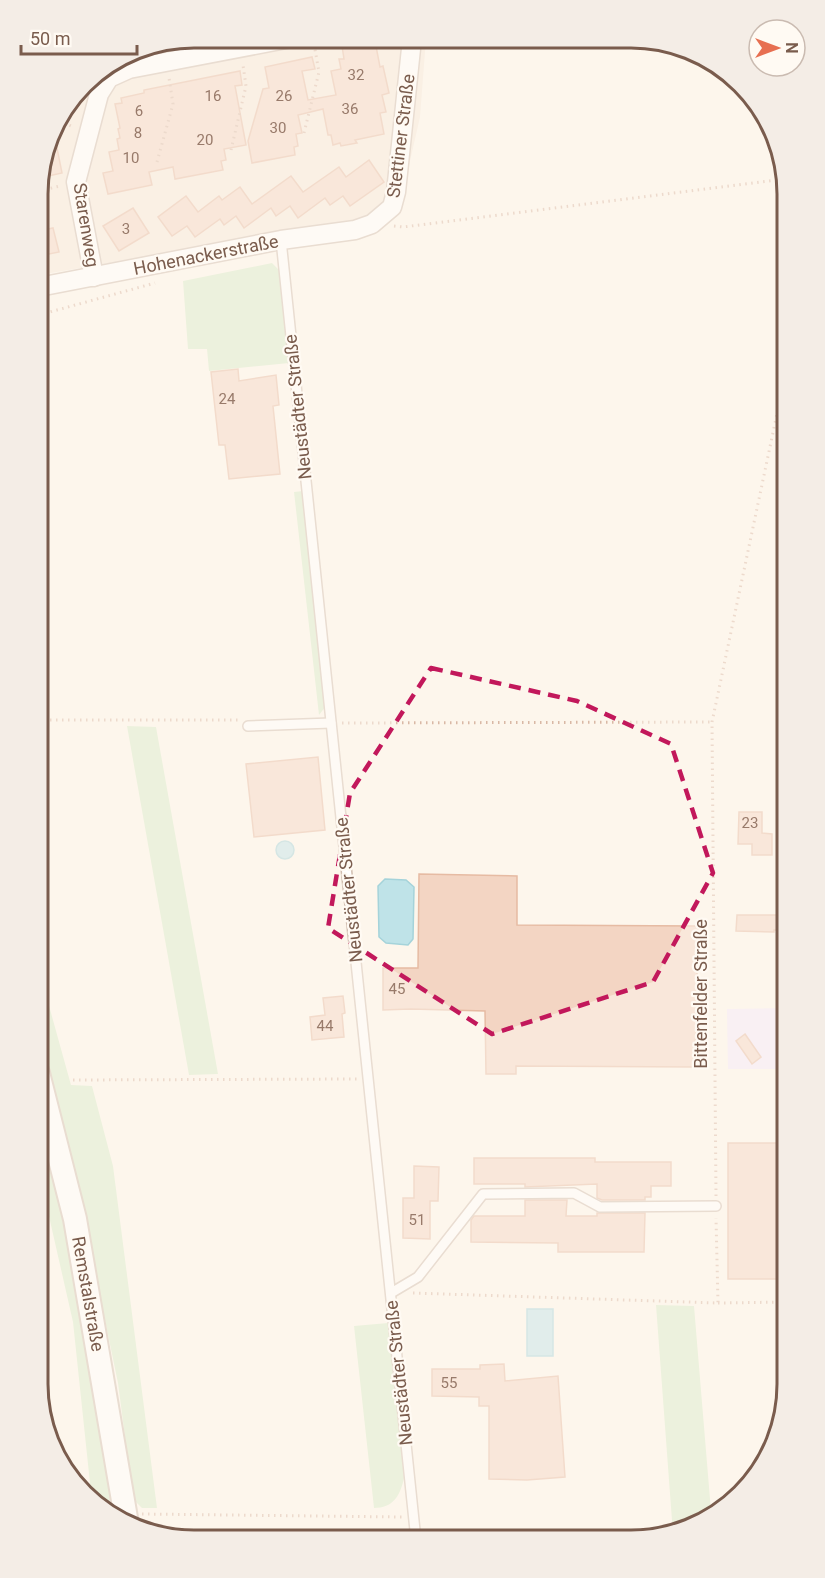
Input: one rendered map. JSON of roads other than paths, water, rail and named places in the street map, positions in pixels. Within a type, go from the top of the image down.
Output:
[{"type":"street","name":"Starenweg","points":[[94,277],[76,183],[99,94],[109,78],[129,69],[240,48]]},
{"type":"street","name":"Stettiner Straße","points":[[372,224],[392,207],[396,192],[411,48]]},
{"type":"street","name":"Hohenackerstraße","points":[[48,285],[281,240],[355,230],[372,224]]},
{"type":"street","name":"Remstalstraße","points":[[48,1112],[75,1219],[125,1512]]},
{"type":"lane","name":"Neustädter Straße","points":[[281,240],[415,1530]]},
{"type":"lane","points":[[248,726],[332,723]]},
{"type":"lane","points":[[390,1293],[418,1276],[483,1194],[574,1193],[600,1207],[716,1206]]},
{"type":"water","points":[[281,841],[289,841],[294,846],[292,857],[281,859],[276,854],[276,846]]},
{"type":"water","points":[[385,879],[406,880],[414,887],[413,939],[408,945],[386,943],[379,937],[378,886]]},
{"type":"water","points":[[527,1309],[553,1309],[553,1356],[527,1356]]}]
